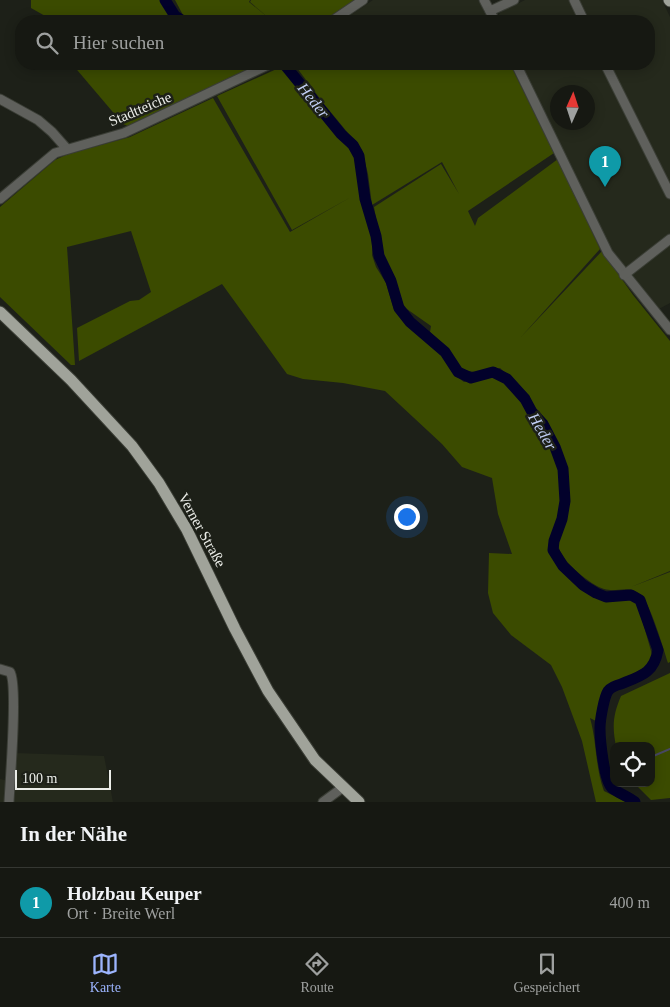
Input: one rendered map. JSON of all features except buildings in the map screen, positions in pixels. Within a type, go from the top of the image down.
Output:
[{"type":"main road","name":"Verner Straße","points":[[0,312],[71,380],[132,446],[159,483],[187,530],[268,691],[315,760],[342,788],[359,802]]},
{"type":"street","points":[[341,15],[363,0]]},
{"type":"street","points":[[484,0],[492,15]]},
{"type":"street","points":[[490,11],[514,0]]},
{"type":"street","points":[[574,0],[581,15]]},
{"type":"street","name":"Stadtteiche","points":[[0,199],[55,153],[124,133],[257,70]]},
{"type":"street","points":[[519,70],[608,253],[670,330]]},
{"type":"street","points":[[608,70],[670,194]]},
{"type":"street","points":[[0,99],[38,120],[67,149]]},
{"type":"street","points":[[624,275],[670,239]]},
{"type":"street","points":[[0,668],[10,672],[13,676],[14,699],[8,802]]},
{"type":"street","points":[[323,802],[342,788]]},
{"type":"shaded area","points":[[373,0],[478,0],[486,15],[351,15]]},
{"type":"shaded area","points":[[525,0],[662,0],[670,17],[670,303],[657,310],[611,251],[551,130],[595,130],[595,85],[550,85],[550,127],[522,70],[655,70],[655,15],[498,15]]},
{"type":"shaded area","points":[[14,753],[104,756],[113,802],[0,802],[0,779],[13,782]]},
{"type":"green space","points":[[31,0],[161,0],[170,15],[43,15],[31,8]]},
{"type":"green space","points":[[175,0],[250,0],[249,2],[265,15],[183,15]]},
{"type":"green space","points":[[251,0],[355,0],[332,15],[265,15],[250,2]]},
{"type":"green space","points":[[77,70],[250,70],[130,127],[123,124]]},
{"type":"green space","points":[[274,70],[284,70],[356,157],[360,176],[361,198],[372,237],[372,255],[376,267],[386,283],[394,310],[409,327],[441,354],[456,376],[464,382],[491,376],[505,382],[539,427],[529,395],[500,368],[475,372],[463,370],[430,332],[431,326],[404,307],[395,281],[383,257],[374,207],[441,164],[459,194],[442,162],[372,205],[368,174],[362,150],[298,70],[513,70],[554,153],[468,211],[475,226],[478,218],[558,159],[600,249],[521,337],[602,251],[633,295],[670,341],[670,571],[631,587],[670,572],[670,662],[668,663],[652,617],[641,595],[627,589],[604,589],[585,578],[561,554],[558,545],[562,533],[558,541],[551,539],[550,544],[550,550],[558,565],[573,581],[591,594],[607,600],[630,598],[637,602],[653,658],[646,667],[605,688],[596,721],[590,718],[599,773],[604,791],[626,802],[596,802],[582,741],[562,687],[551,665],[511,635],[493,613],[488,593],[489,553],[512,554],[498,514],[492,478],[462,467],[442,444],[385,391],[343,383],[303,379],[287,374],[222,284],[79,361],[77,328],[130,301],[139,300],[151,292],[131,231],[67,247],[75,365],[71,365],[0,297],[0,207],[55,160],[68,154],[130,137],[213,98],[290,232],[351,197],[292,230],[217,96]]},
{"type":"green space","points":[[670,673],[670,798],[651,800],[638,787],[655,787],[655,742],[615,742],[615,715],[621,696]]},
{"type":"waterway","name":"Heder","points":[[165,0],[174,15]]},
{"type":"waterway","name":"Heder","points":[[289,70],[341,134],[353,145],[359,156],[365,199],[376,236],[379,256],[391,281],[399,308],[410,322],[445,352],[458,372],[471,378],[493,372],[507,379],[525,399],[532,412],[543,424],[555,447],[563,469],[565,501],[553,550],[563,566],[583,585],[596,593],[606,597],[631,595],[640,600],[658,650],[656,658],[646,673],[614,686],[608,691],[602,709],[600,728],[603,760],[609,784],[614,790],[635,802]]},
{"type":"waterway","points":[[655,755],[670,749]]},
{"type":"waterway","points":[[606,776],[610,774]]},
{"type":"place","name":"Holzbau Keuper","points":[[605,187]]}]
